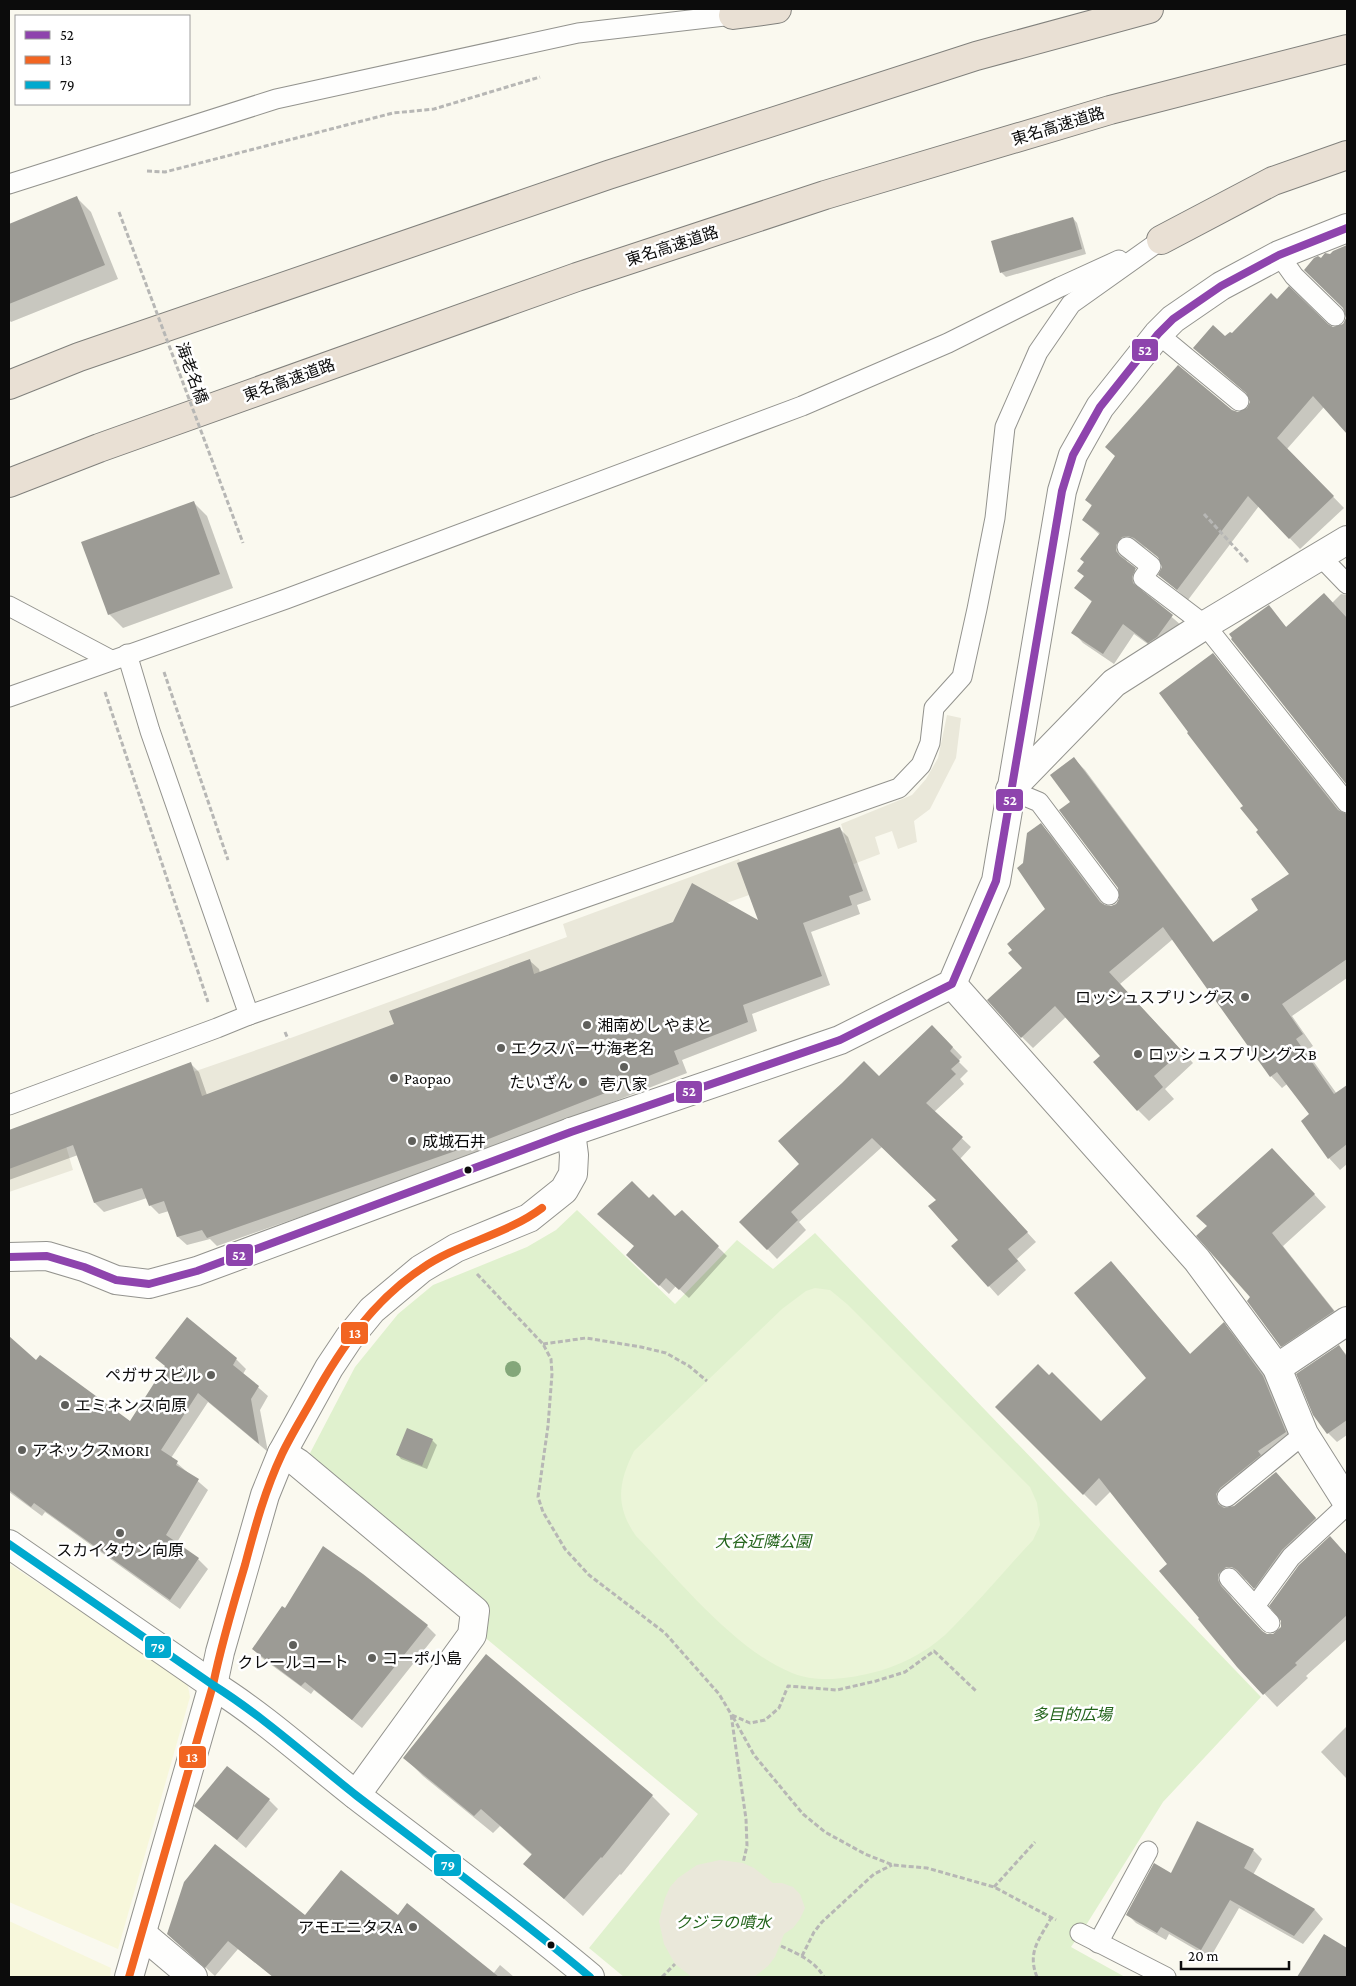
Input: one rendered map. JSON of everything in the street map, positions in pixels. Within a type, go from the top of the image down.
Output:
[{"type":"highway","points":[[733,15],[777,9]]},
{"type":"highway","points":[[9,385],[79,357],[617,172],[976,56],[1149,9]]},
{"type":"highway","name":"東名高速道路","points":[[9,483],[99,448],[568,281],[825,196],[1110,110],[1347,48]]},
{"type":"highway","points":[[1161,240],[1273,181],[1347,155]]},
{"type":"street","points":[[9,1257],[47,1256],[84,1267],[116,1280],[149,1284],[197,1271],[571,1132],[840,1040],[952,984],[996,881],[1062,491],[1072,455],[1100,408],[1158,334],[1173,320],[1221,286],[1279,255],[1347,228]]},
{"type":"street","points":[[1010,790],[1114,683],[1347,540]]},
{"type":"street","points":[[952,984],[1197,1260],[1278,1368],[1304,1434],[1347,1503]]},
{"type":"street","points":[[129,1977],[213,1685],[220,1652],[265,1495],[282,1453],[330,1368],[349,1338],[372,1310],[421,1268],[456,1248],[529,1218],[564,1190],[573,1174],[574,1156],[571,1132]]},
{"type":"street","points":[[1278,1368],[1347,1321]]},
{"type":"street","points":[[282,1453],[298,1464],[475,1611],[472,1635],[356,1795]]},
{"type":"street","points":[[9,1544],[235,1699],[356,1795],[548,1942],[590,1977]]},
{"type":"street","points":[[142,1934],[193,1977]]},
{"type":"lane","points":[[696,9],[733,15]]},
{"type":"lane","points":[[9,184],[276,99],[578,33],[733,15]]},
{"type":"lane","points":[[9,696],[286,599],[802,406],[948,343],[1060,287],[1161,240]]},
{"type":"lane","points":[[9,1105],[249,1015],[899,788],[921,765],[930,743],[934,708],[962,677],[994,518],[1005,427],[1038,352],[1071,304],[1161,240]]},
{"type":"lane","points":[[1279,255],[1294,276],[1335,316]]},
{"type":"lane","points":[[1158,334],[1239,402]]},
{"type":"lane","points":[[1127,547],[1152,566],[1143,578],[1206,625],[1347,803]]},
{"type":"lane","points":[[1320,556],[1347,584]]},
{"type":"lane","points":[[9,606],[119,657],[153,740],[249,1015]]},
{"type":"lane","points":[[1010,790],[1039,802],[1109,895]]},
{"type":"lane","points":[[1227,1497],[1304,1434]]},
{"type":"lane","points":[[1255,1606],[1291,1557],[1347,1503]]},
{"type":"lane","points":[[1229,1578],[1270,1623]]},
{"type":"lane","points":[[1098,1943],[1148,1851]]},
{"type":"lane","points":[[1080,1933],[1166,1977]]},
{"type":"path","points":[[140,170],[165,172],[393,113],[434,109],[540,77]]},
{"type":"path","name":"海老名橋","points":[[119,212],[242,543]]},
{"type":"path","points":[[1204,514],[1247,561]]},
{"type":"path","points":[[155,644],[228,861]]},
{"type":"path","points":[[103,687],[217,1028]]},
{"type":"path","points":[[277,1006],[288,1039]]},
{"type":"path","points":[[471,1268],[543,1344],[551,1358],[552,1374],[548,1426],[538,1497],[542,1512],[565,1549],[583,1569],[613,1595],[665,1633],[719,1694],[754,1755],[803,1814],[825,1832],[865,1854],[893,1865],[927,1868],[994,1887],[1080,1933]]},
{"type":"path","points":[[543,1344],[586,1338],[641,1347],[666,1353],[689,1366],[707,1381]]},
{"type":"path","points":[[731,1714],[750,1723],[765,1720],[779,1708],[788,1686],[837,1690],[876,1681],[905,1672],[934,1651],[977,1692]]},
{"type":"path","points":[[731,1714],[746,1818],[747,1846],[743,1863]]},
{"type":"path","points":[[994,1887],[1035,1842]]},
{"type":"path","points":[[802,1956],[814,1932],[822,1922],[874,1874],[893,1865]]},
{"type":"path","points":[[1037,1977],[1032,1964],[1033,1951],[1051,1918]]},
{"type":"path","points":[[781,1946],[802,1956],[818,1968],[824,1977]]},
{"type":"path","points":[[662,1977],[675,1964]]},
{"type":"green space","name":"大谷近隣公園","points":[[577,1210],[675,1304],[737,1240],[773,1269],[815,1233],[1261,1697],[1163,1802],[1071,1947],[1125,1977],[624,1977],[589,1948],[698,1814],[482,1635],[308,1457],[355,1367],[398,1314],[433,1285],[527,1247],[556,1230]]},
{"type":"green space","points":[[815,1288],[830,1290],[847,1304],[1030,1487],[1037,1503],[1040,1525],[1033,1540],[968,1612],[929,1648],[891,1667],[862,1675],[832,1679],[811,1678],[792,1673],[750,1648],[729,1631],[689,1593],[636,1536],[625,1515],[621,1494],[625,1474],[634,1451],[782,1309],[806,1291]]},
{"type":"green space","points":[[9,1564],[187,1681],[190,1697],[118,1949],[9,1902]]},
{"type":"green space","points":[[9,1921],[111,1968],[110,1977],[9,1977]]},
{"type":"shaded area","points":[[947,715],[961,718],[956,758],[930,809],[914,821],[917,842],[898,849],[892,831],[875,837],[880,854],[846,867],[837,864],[673,922],[356,1047],[66,1146],[73,1170],[9,1192],[9,1142],[166,1078],[196,1071],[288,1039],[567,937],[563,924],[739,859],[749,879],[847,843],[841,824],[912,795],[926,779],[938,758]]},
{"type":"shaded area","points":[[720,1860],[743,1863],[754,1868],[773,1883],[782,1883],[793,1887],[800,1894],[805,1908],[793,1928],[784,1934],[775,1957],[768,1966],[754,1977],[692,1977],[675,1964],[664,1944],[659,1921],[670,1887],[678,1878],[697,1865]]},
{"type":"building","points":[[77,196],[105,265],[9,304],[9,224]]},
{"type":"building","points":[[1073,217],[1082,249],[1000,273],[991,241]]},
{"type":"building","points":[[1347,245],[1347,434],[1313,396],[1277,438],[1334,496],[1289,539],[1248,496],[1177,590],[1158,575],[1162,567],[1158,557],[1134,538],[1122,537],[1116,545],[1116,551],[1136,568],[1132,577],[1133,583],[1173,615],[1157,637],[1148,643],[1123,624],[1103,654],[1071,633],[1092,601],[1074,588],[1084,576],[1077,571],[1084,562],[1080,559],[1100,533],[1082,520],[1092,505],[1085,500],[1115,456],[1105,447],[1178,365],[1232,410],[1238,412],[1247,408],[1250,402],[1246,393],[1193,348],[1213,325],[1225,336],[1230,332],[1232,333],[1271,293],[1277,299],[1289,286],[1328,324],[1333,327],[1343,324],[1346,318],[1343,308],[1304,270],[1314,258],[1318,256],[1321,258],[1325,253],[1330,254]]},
{"type":"building","points":[[194,501],[220,574],[108,615],[81,542]]},
{"type":"building","points":[[1324,593],[1347,618],[1347,785],[1231,639],[1229,634],[1269,605],[1286,627]]},
{"type":"building","points":[[1213,653],[1338,810],[1347,814],[1347,959],[1282,1004],[1303,1034],[1296,1039],[1334,1094],[1347,1085],[1347,1144],[1328,1159],[1301,1121],[1309,1114],[1277,1072],[1270,1077],[1163,927],[1109,972],[1182,1051],[1154,1076],[1163,1087],[1137,1111],[1093,1062],[1100,1056],[1055,1006],[1021,1038],[987,1000],[1022,968],[1008,953],[1012,950],[1007,944],[1045,909],[1017,868],[1023,863],[1027,833],[1041,823],[1100,902],[1111,906],[1116,904],[1119,899],[1118,888],[1059,810],[1070,802],[1050,775],[1074,757],[1213,942],[1258,910],[1251,899],[1289,874],[1256,832],[1258,830],[1240,808],[1243,806],[1159,693]]},
{"type":"building","name":"エクスパーサ海老名","points":[[840,827],[863,891],[849,896],[852,905],[803,923],[822,976],[743,1005],[748,1022],[674,1051],[679,1064],[481,1142],[207,1238],[202,1230],[177,1237],[164,1201],[149,1206],[142,1188],[94,1203],[73,1145],[9,1169],[9,1130],[191,1062],[202,1096],[394,1024],[389,1011],[530,959],[534,974],[673,922],[692,883],[758,920],[737,863]]},
{"type":"building","points":[[932,1025],[953,1047],[950,1051],[960,1061],[951,1069],[956,1074],[926,1103],[963,1137],[952,1149],[1028,1232],[1008,1249],[1018,1261],[988,1287],[951,1246],[958,1240],[928,1206],[936,1200],[872,1138],[791,1212],[798,1220],[767,1250],[739,1222],[799,1164],[778,1141],[864,1061],[879,1076]]},
{"type":"building","points":[[1272,1148],[1315,1194],[1272,1233],[1334,1311],[1281,1347],[1247,1301],[1250,1297],[1196,1236],[1207,1226],[1196,1216]]},
{"type":"building","points":[[632,1181],[649,1198],[653,1194],[675,1216],[682,1210],[719,1246],[679,1290],[666,1278],[659,1286],[626,1255],[634,1246],[597,1214]]},
{"type":"building","points":[[1111,1261],[1190,1354],[1224,1322],[1263,1376],[1286,1432],[1258,1451],[1261,1455],[1220,1488],[1216,1494],[1218,1504],[1224,1508],[1234,1506],[1276,1472],[1316,1518],[1282,1550],[1254,1589],[1232,1567],[1226,1567],[1218,1574],[1221,1586],[1262,1631],[1267,1634],[1273,1634],[1281,1627],[1281,1621],[1269,1606],[1299,1565],[1330,1536],[1347,1555],[1347,1615],[1295,1663],[1297,1665],[1263,1695],[1237,1667],[1159,1571],[1167,1564],[1099,1478],[1083,1495],[995,1407],[1038,1364],[1049,1375],[1052,1372],[1101,1421],[1146,1378],[1074,1293]]},
{"type":"building","points":[[187,1317],[237,1358],[233,1365],[259,1386],[251,1399],[259,1444],[198,1393],[161,1450],[178,1461],[176,1465],[199,1479],[166,1535],[199,1558],[170,1600],[34,1503],[31,1507],[9,1490],[9,1336],[36,1360],[40,1355],[130,1421],[165,1366],[155,1358]]},
{"type":"building","points":[[1339,1345],[1347,1357],[1347,1420],[1327,1434],[1313,1415],[1296,1374]]},
{"type":"building","points":[[407,1428],[433,1439],[422,1466],[396,1455]]},
{"type":"building","points":[[323,1546],[363,1574],[428,1625],[352,1720],[305,1682],[301,1686],[252,1649],[282,1606],[285,1608]]},
{"type":"building","points":[[486,1654],[653,1795],[602,1858],[564,1899],[523,1864],[532,1854],[481,1809],[474,1816],[403,1758]]},
{"type":"building","points":[[227,1766],[270,1799],[237,1840],[194,1806]]},
{"type":"building","points":[[1197,1821],[1254,1849],[1244,1868],[1315,1909],[1294,1936],[1230,1900],[1201,1950],[1161,1927],[1157,1933],[1126,1915],[1154,1863],[1171,1873]]},
{"type":"building","points":[[215,1844],[305,1915],[341,1870],[398,1915],[407,1903],[499,1977],[273,1977],[228,1941],[205,1968],[167,1934],[184,1882]]},
{"type":"building","points":[[1324,1934],[1347,1948],[1347,1977],[1297,1977]]},
{"type":"transit line","name":"52","points":[[9,1257],[47,1256],[84,1267],[116,1280],[149,1284],[197,1271],[571,1132],[840,1040],[952,984],[996,881],[1062,491],[1073,455],[1100,407],[1158,334],[1173,319],[1221,286],[1279,255],[1347,228]]},
{"type":"transit line","name":"13","points":[[129,1977],[213,1685],[265,1495],[289,1440],[335,1361],[373,1311],[388,1296],[435,1260],[513,1225],[542,1208]]},
{"type":"transit line","name":"79","points":[[9,1544],[250,1711],[590,1977]]},
{"type":"place","name":"ロッシュスプリングス","points":[[1245,997]]},
{"type":"place","name":"湘南めし やまと","points":[[587,1025]]},
{"type":"place","name":"エクスパーサ海老名","points":[[501,1048]]},
{"type":"place","name":"ロッシュスプリングスB","points":[[1138,1054]]},
{"type":"place","name":"壱八家","points":[[624,1067]]},
{"type":"place","name":"Paopao","points":[[394,1078]]},
{"type":"place","name":"たいざん","points":[[583,1082]]},
{"type":"place","name":"成城石井","points":[[412,1141]]},
{"type":"place","name":"ペガサスビル","points":[[211,1375]]},
{"type":"place","name":"エミネンス向原","points":[[65,1405]]},
{"type":"place","name":"アネックスMORI","points":[[22,1450]]},
{"type":"place","name":"スカイタウン向原","points":[[120,1533]]},
{"type":"place","name":"クレールコート","points":[[293,1645]]},
{"type":"place","name":"コーポ小島","points":[[372,1658]]},
{"type":"place","name":"アモエニタスA","points":[[413,1927]]},
{"type":"park label","name":"多目的広場","points":[[1072,1714]]},
{"type":"park label","name":"クジラの噴水","points":[[723,1922]]}]
